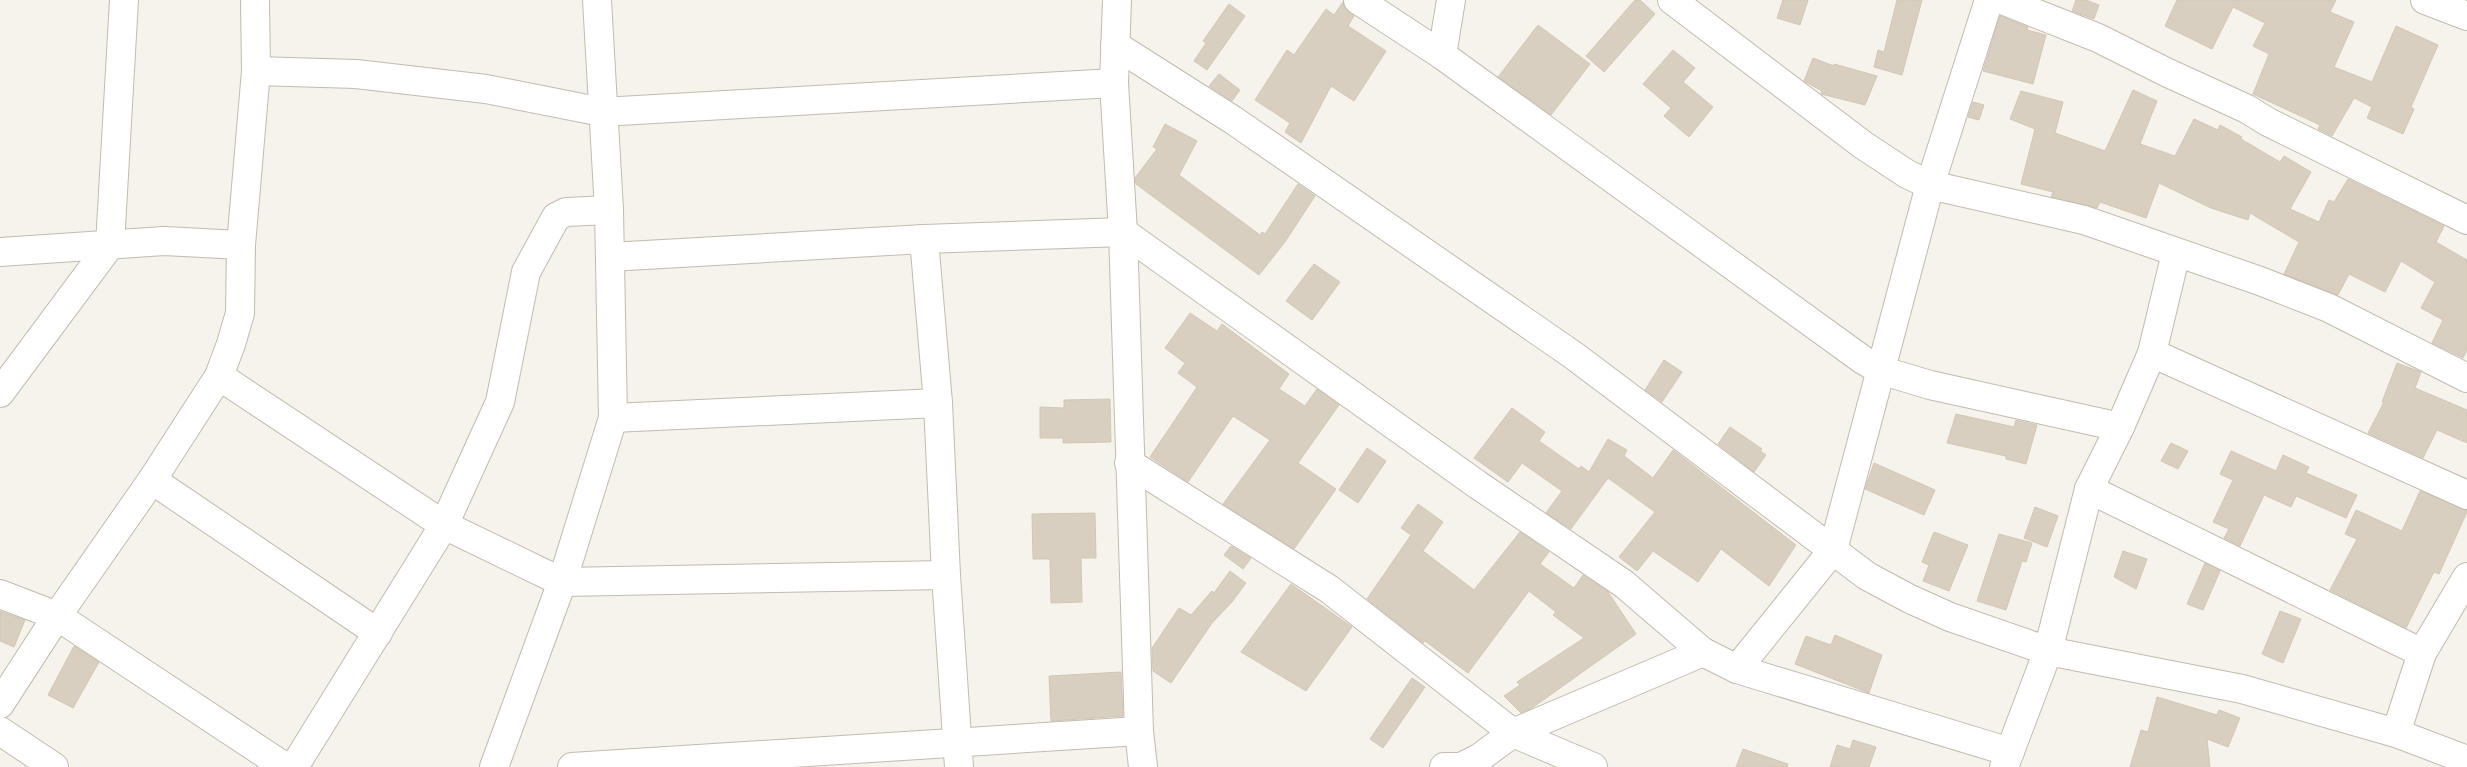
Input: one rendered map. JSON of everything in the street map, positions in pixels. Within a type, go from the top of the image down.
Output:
[{"type":"street","points":[[0,393],[110,244],[124,0]]},
{"type":"street","points":[[0,704],[57,616],[152,480],[218,376],[240,313],[241,244],[256,71],[255,0]]},
{"type":"street","points":[[494,767],[562,582],[613,418],[609,210],[597,0]]},
{"type":"street","points":[[1117,0],[1114,84],[1123,232],[1129,463],[1139,730],[1143,767]]},
{"type":"street","points":[[1358,0],[1442,55],[1863,360],[1880,370],[1930,385],[2120,427]]},
{"type":"street","points":[[1442,55],[1451,0]]},
{"type":"street","points":[[1672,0],[1863,145],[1907,174],[1930,185],[2084,220],[2260,281],[2329,308],[2467,378]]},
{"type":"street","points":[[1736,668],[1833,550],[1930,185],[1989,0]]},
{"type":"street","points":[[2002,0],[2098,38],[2247,109],[2268,122],[2467,220]]},
{"type":"street","points":[[2425,0],[2467,16]]},
{"type":"street","points":[[1115,45],[1233,120],[1503,305],[1573,355],[1867,576],[1910,599],[1950,617],[2048,651],[2242,689],[2396,733],[2467,760]]},
{"type":"street","points":[[256,71],[356,74],[486,89],[602,112],[1114,84]]},
{"type":"street","points":[[294,767],[444,525],[500,402],[526,272],[556,217],[566,212],[609,210]]},
{"type":"street","points":[[610,257],[924,239],[1123,232],[1478,485],[1624,584],[1703,652],[1736,668],[2007,759],[2048,651],[2089,489],[2120,427],[2152,353],[2176,253]]},
{"type":"street","points":[[924,239],[938,403],[946,575],[959,755]]},
{"type":"street","points":[[0,252],[164,241],[241,244]]},
{"type":"street","points":[[2152,353],[2467,495]]},
{"type":"street","points":[[218,376],[444,525],[562,582],[946,575]]},
{"type":"street","points":[[613,418],[938,403]]},
{"type":"street","points":[[1129,463],[1329,589],[1513,734],[1594,767]]},
{"type":"street","points":[[152,480],[378,634]]},
{"type":"street","points":[[2089,489],[2422,654]]},
{"type":"street","points":[[2396,733],[2422,654],[2467,578]]},
{"type":"street","points":[[0,594],[57,616],[285,767]]},
{"type":"street","points":[[1444,767],[1461,767],[1479,758],[1513,734],[1703,652]]},
{"type":"street","points":[[572,767],[959,755],[1139,730]]},
{"type":"street","points":[[0,731],[54,767]]},
{"type":"building","points":[[1635,0],[1640,0],[1655,14],[1604,72],[1586,56]]},
{"type":"building","points":[[1783,0],[1808,0],[1800,25],[1777,18]]},
{"type":"building","points":[[1897,0],[1922,0],[1902,75],[1874,67],[1878,50],[1884,52]]},
{"type":"building","points":[[2076,0],[2086,0],[2099,5],[2094,19],[2072,11]]},
{"type":"building","points":[[2177,0],[2336,0],[2330,12],[2354,22],[2334,67],[2372,82],[2396,26],[2438,45],[2411,107],[2414,109],[2403,134],[2367,118],[2372,107],[2354,98],[2332,136],[2318,129],[2320,125],[2253,94],[2269,54],[2253,46],[2265,23],[2233,7],[2212,49],[2165,26]]},
{"type":"building","points":[[1343,2],[1344,7],[1354,16],[1348,26],[1386,51],[1354,101],[1331,86],[1301,143],[1285,132],[1290,123],[1255,100],[1287,50],[1294,55],[1326,9],[1334,15]]},
{"type":"building","points":[[1229,4],[1245,16],[1207,70],[1194,61],[1206,43],[1203,41]]},
{"type":"building","points":[[2000,16],[2028,27],[2027,30],[2046,35],[2033,84],[1983,71]]},
{"type":"building","points":[[1538,25],[1590,64],[1551,115],[1498,77]]},
{"type":"building","points":[[1673,50],[1695,68],[1683,82],[1713,107],[1689,137],[1664,116],[1671,108],[1643,84]]},
{"type":"building","points":[[1813,58],[1834,66],[1834,64],[1877,76],[1865,105],[1821,94],[1822,91],[1804,81]]},
{"type":"building","points":[[1219,74],[1240,90],[1232,101],[1209,86]]},
{"type":"building","points":[[2133,90],[2157,101],[2140,144],[2175,156],[2194,119],[2218,130],[2220,125],[2280,162],[2284,156],[2311,172],[2290,209],[2319,222],[2329,200],[2334,202],[2348,179],[2444,226],[2436,242],[2467,260],[2467,350],[2463,358],[2432,343],[2443,320],[2421,308],[2435,282],[2401,261],[2385,292],[2349,274],[2338,295],[2284,274],[2299,242],[2250,213],[2248,220],[2211,208],[2159,183],[2146,218],[2100,202],[2097,208],[2051,197],[2053,192],[2021,184],[2035,129],[2010,119],[2021,91],[2063,102],[2055,133],[2105,151]]},
{"type":"building","points":[[1973,102],[1984,105],[1979,120],[1968,117]]},
{"type":"building","points":[[1165,124],[1197,141],[1179,175],[1260,235],[1262,232],[1265,234],[1298,184],[1315,196],[1285,242],[1259,275],[1136,184],[1135,178],[1157,149],[1153,147]]},
{"type":"building","points":[[1314,264],[1340,282],[1312,320],[1286,301]]},
{"type":"building","points":[[1190,313],[1217,331],[1222,324],[1289,374],[1279,389],[1305,406],[1317,389],[1339,405],[1298,463],[1336,489],[1294,549],[1223,504],[1270,440],[1233,416],[1188,482],[1150,457],[1197,387],[1178,373],[1185,363],[1165,348]]},
{"type":"building","points":[[1664,360],[1682,372],[1662,402],[1645,390]]},
{"type":"building","points":[[2397,363],[2421,372],[2415,388],[2467,410],[2467,443],[2437,430],[2423,458],[2368,433],[2384,402],[2382,402]]},
{"type":"building","points":[[1110,399],[1111,442],[1063,443],[1063,438],[1040,438],[1040,407],[1064,408],[1064,400]]},
{"type":"building","points":[[1512,408],[1545,432],[1539,441],[1579,469],[1581,466],[1589,472],[1608,439],[1627,450],[1624,456],[1653,478],[1673,450],[1796,545],[1769,586],[1721,549],[1698,582],[1653,551],[1637,571],[1619,557],[1655,512],[1608,478],[1571,529],[1546,513],[1562,491],[1522,463],[1508,482],[1474,458]]},
{"type":"building","points":[[1956,414],[2014,427],[2016,420],[2037,425],[2026,464],[2006,459],[2006,456],[1947,443]]},
{"type":"building","points":[[1730,427],[1762,449],[1760,451],[1766,455],[1754,472],[1718,444]]},
{"type":"building","points":[[2171,443],[2188,451],[2178,469],[2161,461]]},
{"type":"building","points":[[1367,448],[1386,461],[1358,503],[1339,490]]},
{"type":"building","points":[[2231,451],[2276,471],[2283,455],[2309,467],[2306,473],[2357,495],[2346,518],[2296,496],[2291,507],[2264,495],[2240,546],[2224,538],[2229,529],[2213,522],[2233,480],[2220,474]]},
{"type":"building","points":[[1874,463],[1935,490],[1924,515],[1865,489]]},
{"type":"building","points":[[2420,491],[2467,510],[2467,512],[2439,574],[2434,572],[2406,628],[2330,590],[2357,539],[2345,534],[2356,510],[2402,531]]},
{"type":"building","points":[[1418,504],[1443,522],[1423,551],[1474,590],[1520,532],[1549,552],[1540,564],[1574,588],[1583,575],[1608,592],[1636,634],[1532,708],[1521,713],[1504,696],[1520,685],[1517,682],[1584,638],[1553,615],[1556,612],[1529,591],[1468,673],[1425,641],[1423,643],[1367,599],[1411,535],[1401,528]]},
{"type":"building","points":[[2035,507],[2058,516],[2047,547],[2024,538]]},
{"type":"building","points":[[1095,513],[1096,558],[1081,558],[1082,602],[1051,603],[1050,559],[1033,559],[1032,514]]},
{"type":"building","points":[[1934,532],[1968,545],[1949,591],[1923,581],[1929,565],[1922,562]]},
{"type":"building","points":[[1999,534],[2032,543],[2026,562],[2022,561],[2006,610],[1977,601]]},
{"type":"building","points":[[1231,546],[1251,558],[1243,569],[1224,555]]},
{"type":"building","points":[[2123,551],[2147,559],[2136,589],[2114,577]]},
{"type":"building","points":[[2205,563],[2220,571],[2203,610],[2187,604]]},
{"type":"building","points":[[1230,571],[1246,583],[1232,602],[1212,623],[1171,683],[1153,671],[1152,648],[1179,608],[1191,615],[1212,591],[1214,593]]},
{"type":"building","points":[[1291,584],[1352,627],[1306,691],[1241,652]]},
{"type":"building","points":[[0,611],[25,620],[14,647],[0,641]]},
{"type":"building","points":[[2280,611],[2301,619],[2283,663],[2262,654]]},
{"type":"building","points":[[1835,635],[1882,655],[1869,693],[1795,664],[1806,636],[1831,645]]},
{"type":"building","points":[[74,646],[99,662],[73,708],[48,695]]},
{"type":"building","points":[[1121,672],[1123,716],[1051,721],[1049,676]]},
{"type":"building","points":[[1412,678],[1425,687],[1383,748],[1370,739]]},
{"type":"building","points":[[2157,697],[2217,715],[2219,710],[2240,718],[2228,747],[2207,739],[2210,767],[2130,767],[2141,730],[2148,732]]},
{"type":"building","points":[[1853,740],[1876,747],[1869,767],[1830,767],[1837,745],[1850,749]]},
{"type":"building","points":[[1743,749],[1788,764],[1787,767],[1736,767]]}]
